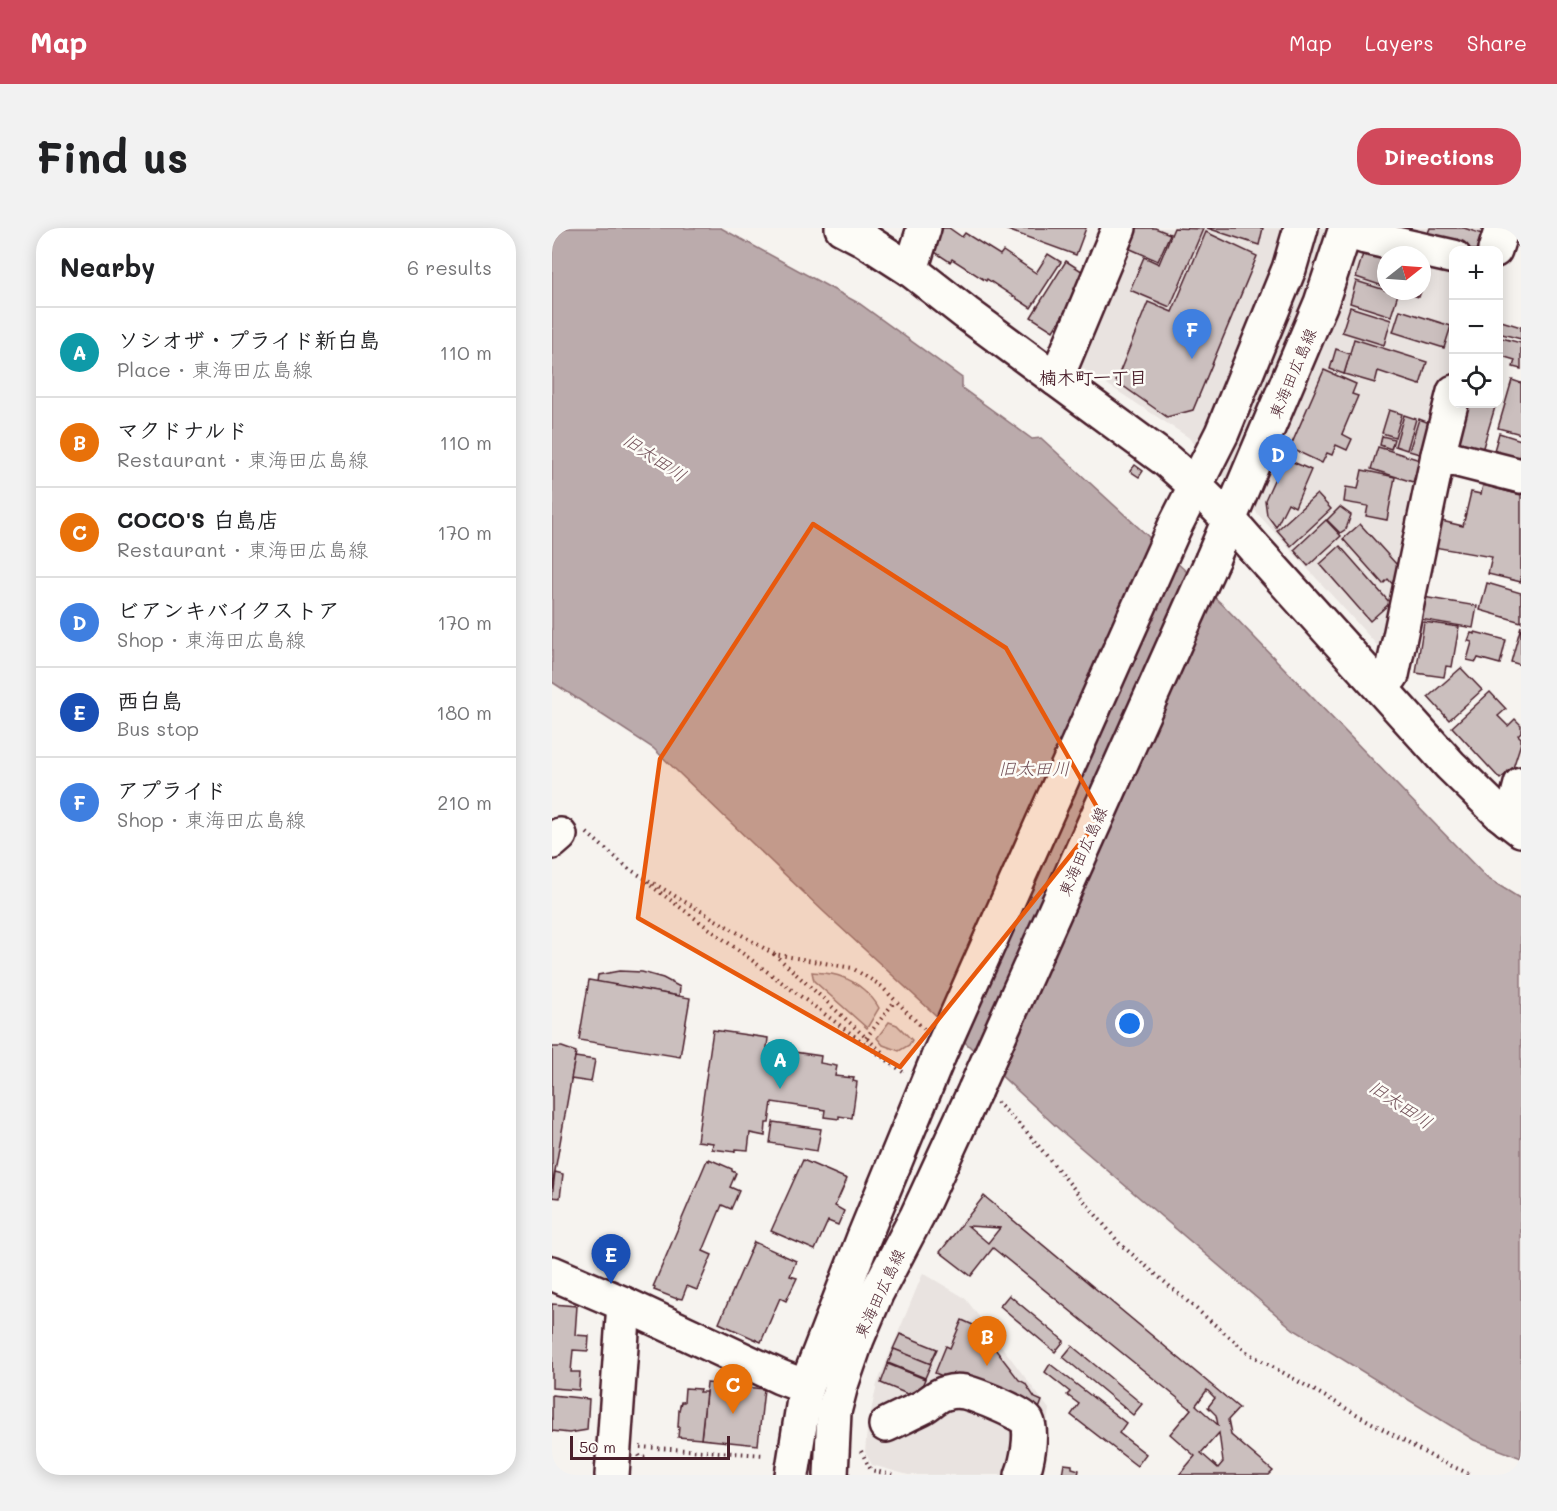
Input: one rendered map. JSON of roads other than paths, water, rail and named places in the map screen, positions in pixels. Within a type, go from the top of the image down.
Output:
[{"type":"main road","points":[[842,228],[911,270],[1195,484],[1229,518],[1450,765],[1499,813],[1515,825]]},
{"type":"main road","points":[[911,270],[924,228]]},
{"type":"main road","points":[[1056,379],[1119,228]]},
{"type":"main road","name":"東海田広島線","points":[[792,1475],[806,1387],[864,1237],[933,1044],[1175,526],[1222,433],[1289,269],[1301,228]]},
{"type":"main road","points":[[1498,246],[1502,228]]},
{"type":"main road","points":[[1346,229],[1365,237],[1449,256]]},
{"type":"main road","name":"東海田広島線","points":[[831,1475],[834,1412],[857,1339],[876,1294],[919,1210],[984,1094],[1321,303],[1346,229]]},
{"type":"main road","points":[[1503,254],[1521,259]]},
{"type":"main road","points":[[1381,688],[1392,675],[1450,408]]},
{"type":"main road","points":[[1438,455],[1521,476]]},
{"type":"main road","points":[[1515,825],[1515,807],[1521,784]]},
{"type":"main road","points":[[552,1273],[806,1387]]},
{"type":"main road","points":[[612,1475],[624,1304]]},
{"type":"main road","points":[[886,1425],[925,1406],[937,1396],[959,1391],[973,1395],[1018,1413],[1025,1419],[1029,1432],[1026,1465],[1022,1475]]},
{"type":"water","name":"旧太田川","points":[[552,228],[721,228],[860,304],[962,378],[962,388],[1032,439],[1041,438],[1224,606],[1487,878],[1521,899],[1521,1458],[1474,1440],[1293,1329],[1059,1129],[825,913],[653,748],[552,682]]},
{"type":"place","name":"アプライド","points":[[1192,359]]},
{"type":"place","name":"ビアンキバイクストア","points":[[1278,484]]},
{"type":"place","name":"ソシオザ・プライド新白島","points":[[780,1089]]},
{"type":"place","name":"西白島","points":[[611,1284]]},
{"type":"place","name":"マクドナルド","points":[[987,1366]]},
{"type":"place","name":"COCO'S 白島店","points":[[733,1414]]},
{"type":"district","name":"楠木町一丁目","points":[[1093,377]]}]
